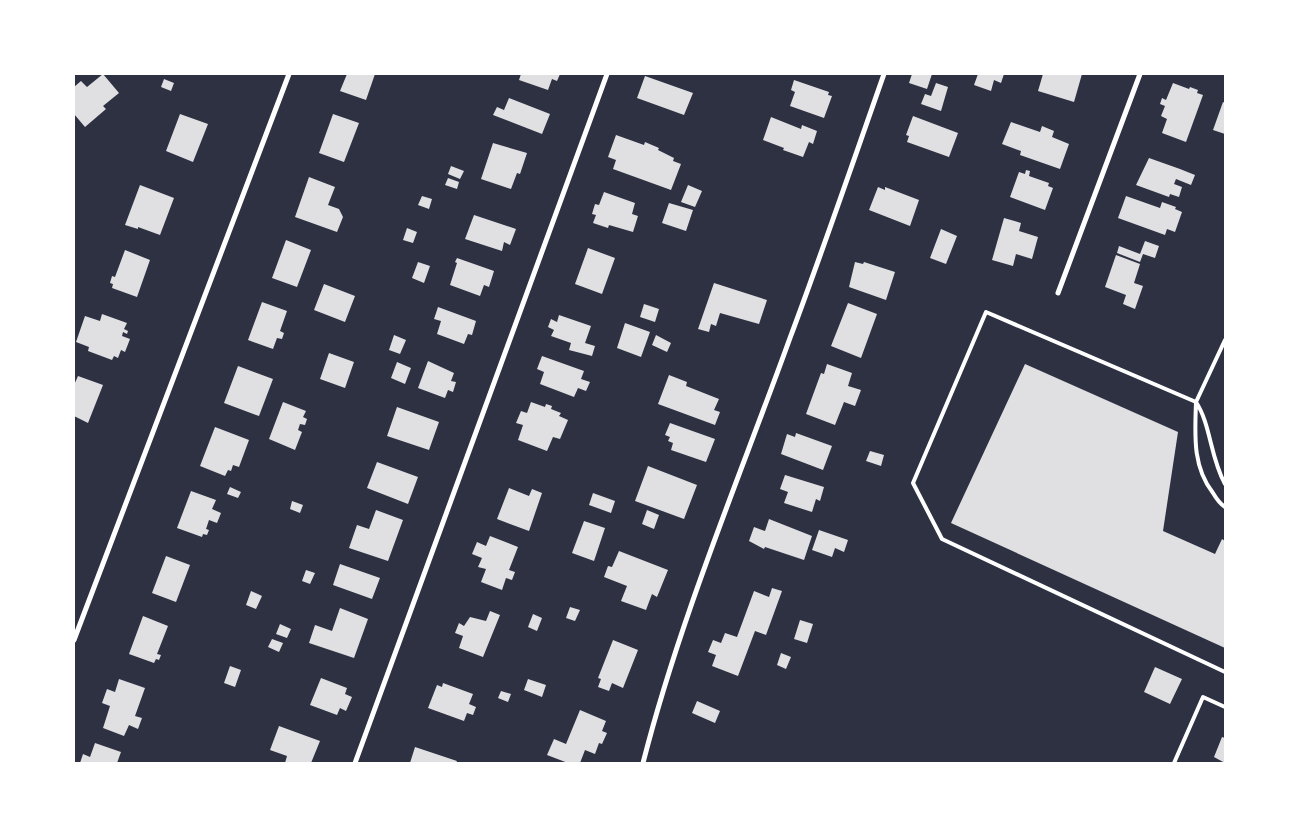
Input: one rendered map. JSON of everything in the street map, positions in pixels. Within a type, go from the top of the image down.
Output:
[{"type":"street","points":[[74,640],[289,74]]},
{"type":"street","points":[[355,763],[607,74]]},
{"type":"street","points":[[643,763],[662,689],[749,447],[791,338],[884,74]]},
{"type":"street","points":[[1058,293],[1140,74]]},
{"type":"lane","points":[[1225,484],[1216,467],[1203,412],[1196,402],[986,312],[913,483],[942,540],[1225,672]]},
{"type":"lane","points":[[1225,340],[1196,402],[1194,437],[1196,458],[1206,484],[1225,507]]},
{"type":"lane","points":[[1174,763],[1203,697],[1225,707]]},
{"type":"building","points":[[103,74],[119,93],[103,106],[106,109],[85,127],[74,114],[74,87],[81,81],[87,87]]},
{"type":"building","points":[[347,74],[375,74],[366,100],[340,91]]},
{"type":"building","points":[[521,74],[560,74],[557,81],[552,79],[548,90],[519,80]]},
{"type":"building","points":[[912,74],[932,74],[927,89],[909,83]]},
{"type":"building","points":[[978,74],[1004,74],[1001,83],[994,80],[991,91],[974,85]]},
{"type":"building","points":[[1043,74],[1082,74],[1074,102],[1038,91]]},
{"type":"building","points":[[645,76],[693,93],[684,115],[637,98]]},
{"type":"building","points":[[164,79],[174,83],[171,91],[161,87]]},
{"type":"building","points":[[794,80],[829,92],[828,95],[832,96],[824,118],[790,106],[795,92],[791,90]]},
{"type":"building","points":[[936,83],[948,87],[941,111],[921,104],[925,94],[931,96]]},
{"type":"building","points":[[1173,83],[1198,90],[1197,93],[1203,95],[1186,142],[1162,133],[1167,119],[1161,116],[1165,106],[1160,104],[1162,98],[1166,100]]},
{"type":"building","points":[[509,98],[550,114],[542,134],[493,115],[497,107],[504,110]]},
{"type":"building","points":[[1223,102],[1225,103],[1225,134],[1213,130]]},
{"type":"building","points":[[180,114],[208,124],[193,162],[166,151]]},
{"type":"building","points":[[333,114],[359,123],[344,162],[319,153]]},
{"type":"building","points":[[913,116],[958,133],[949,157],[907,142],[909,136],[906,135]]},
{"type":"building","points":[[771,117],[801,129],[802,125],[817,131],[813,144],[809,142],[803,157],[763,140]]},
{"type":"building","points":[[1011,122],[1040,132],[1042,126],[1054,131],[1052,137],[1069,144],[1060,169],[1020,155],[1021,151],[1002,144]]},
{"type":"building","points":[[616,135],[644,145],[645,142],[659,148],[658,150],[674,158],[673,161],[681,164],[671,190],[613,169],[616,160],[608,157]]},
{"type":"building","points":[[493,143],[527,153],[520,174],[517,173],[511,189],[481,179]]},
{"type":"building","points":[[1149,158],[1195,175],[1191,185],[1176,179],[1174,184],[1182,187],[1179,197],[1170,194],[1169,197],[1136,185]]},
{"type":"building","points":[[451,166],[464,171],[460,179],[448,174]]},
{"type":"building","points":[[1026,170],[1030,171],[1029,176],[1049,183],[1048,186],[1053,188],[1045,210],[1010,197],[1019,172],[1025,174]]},
{"type":"building","points":[[309,177],[335,187],[328,205],[339,209],[343,217],[337,232],[295,217]]},
{"type":"building","points":[[448,178],[459,182],[457,189],[445,185]]},
{"type":"building","points":[[140,185],[174,198],[160,235],[138,227],[138,229],[125,225]]},
{"type":"building","points":[[688,185],[702,191],[695,207],[681,202]]},
{"type":"building","points":[[878,187],[885,190],[885,187],[919,200],[910,226],[869,210]]},
{"type":"building","points":[[604,192],[635,203],[632,214],[638,216],[633,232],[609,225],[608,228],[593,223],[596,215],[592,214],[595,204],[599,205]]},
{"type":"building","points":[[422,196],[432,199],[429,209],[418,205]]},
{"type":"building","points":[[1126,196],[1160,208],[1162,202],[1176,207],[1175,209],[1182,212],[1175,232],[1167,229],[1165,235],[1118,218]]},
{"type":"building","points":[[669,203],[693,210],[686,231],[662,223]]},
{"type":"building","points":[[474,215],[516,229],[510,245],[504,242],[502,251],[465,239]]},
{"type":"building","points":[[1004,218],[1021,223],[1019,231],[1038,237],[1032,259],[1016,254],[1013,266],[992,260]]},
{"type":"building","points":[[407,228],[417,232],[413,243],[403,240]]},
{"type":"building","points":[[941,229],[957,236],[946,264],[930,258]]},
{"type":"building","points":[[286,240],[311,250],[297,287],[272,278]]},
{"type":"building","points":[[1145,241],[1159,246],[1155,258],[1143,254],[1140,262],[1117,253],[1119,246],[1140,254]]},
{"type":"building","points":[[588,248],[615,258],[602,294],[575,284]]},
{"type":"building","points":[[125,250],[150,260],[137,297],[112,288],[113,284],[110,283],[112,276],[115,277]]},
{"type":"building","points":[[1116,255],[1140,264],[1134,283],[1143,286],[1135,309],[1123,304],[1126,295],[1105,287]]},
{"type":"building","points":[[457,258],[494,271],[489,287],[484,285],[480,296],[450,285]]},
{"type":"building","points":[[418,262],[430,266],[424,283],[412,278]]},
{"type":"building","points":[[855,262],[863,264],[864,262],[895,272],[886,300],[849,287]]},
{"type":"building","points":[[714,283],[767,300],[759,324],[720,313],[716,326],[711,324],[709,332],[698,329]]},
{"type":"building","points":[[324,284],[355,296],[345,322],[314,310]]},
{"type":"building","points":[[262,302],[287,311],[280,331],[284,333],[282,339],[277,338],[273,349],[248,340]]},
{"type":"building","points":[[848,303],[877,314],[861,358],[831,346]]},
{"type":"building","points":[[644,304],[659,309],[655,322],[640,317]]},
{"type":"building","points":[[438,307],[476,321],[472,335],[468,334],[464,344],[437,334],[441,321],[434,319]]},
{"type":"building","points":[[102,314],[127,323],[124,329],[128,331],[127,334],[123,332],[122,336],[130,339],[125,352],[121,350],[118,358],[114,356],[112,360],[88,351],[89,347],[76,342],[85,316],[100,321]]},
{"type":"building","points":[[559,315],[591,326],[585,343],[595,346],[592,356],[569,350],[571,343],[551,336],[554,330],[548,327],[551,319],[557,322]]},
{"type":"building","points":[[625,323],[650,332],[641,357],[617,348]]},
{"type":"building","points":[[394,335],[406,340],[400,354],[389,350]]},
{"type":"building","points":[[656,335],[671,343],[667,352],[652,345]]},
{"type":"building","points":[[329,353],[354,362],[345,388],[320,379]]},
{"type":"building","points":[[542,356],[584,371],[581,379],[590,382],[586,391],[578,388],[574,397],[540,384],[544,372],[537,369]]},
{"type":"building","points":[[428,361],[454,373],[451,381],[456,382],[453,392],[448,390],[445,398],[418,388]]},
{"type":"building","points":[[397,362],[411,368],[405,384],[391,378]]},
{"type":"building","points":[[827,364],[852,373],[848,386],[861,390],[855,406],[844,402],[835,425],[806,414],[821,373],[824,374]]},
{"type":"building","points":[[1025,364],[1178,432],[1163,531],[1215,554],[1222,539],[1225,541],[1225,648],[951,523]]},
{"type":"building","points":[[238,366],[273,379],[259,416],[224,403]]},
{"type":"building","points":[[669,375],[687,382],[686,386],[719,399],[714,410],[720,412],[715,425],[658,404]]},
{"type":"building","points":[[78,376],[103,385],[88,423],[74,416],[74,385]]},
{"type":"building","points":[[283,402],[306,411],[303,417],[307,419],[305,425],[300,424],[298,430],[302,432],[295,450],[269,439]]},
{"type":"building","points":[[531,402],[545,407],[546,404],[552,406],[551,409],[561,413],[559,416],[568,420],[560,439],[553,437],[547,451],[518,440],[523,425],[516,423],[521,411],[527,413]]},
{"type":"building","points":[[397,407],[439,422],[429,450],[387,436]]},
{"type":"building","points":[[670,423],[715,439],[706,462],[671,450],[673,443],[668,441],[670,437],[665,435]]},
{"type":"building","points":[[215,427],[249,440],[239,467],[233,465],[231,471],[228,470],[225,476],[200,466]]},
{"type":"building","points":[[796,433],[832,446],[823,470],[781,454],[787,434],[795,437]]},
{"type":"building","points":[[870,451],[884,455],[881,466],[866,461]]},
{"type":"building","points":[[377,462],[418,477],[408,504],[367,488]]},
{"type":"building","points":[[648,466],[697,485],[684,519],[635,501]]},
{"type":"building","points":[[785,475],[824,487],[820,501],[816,499],[812,512],[784,503],[788,492],[780,489]]},
{"type":"building","points":[[230,487],[241,492],[238,498],[227,494]]},
{"type":"building","points":[[509,488],[529,496],[532,489],[542,493],[529,531],[497,519]]},
{"type":"building","points":[[191,491],[216,500],[212,509],[221,513],[217,523],[209,520],[206,529],[209,530],[207,535],[203,534],[202,537],[177,528]]},
{"type":"building","points":[[593,493],[615,501],[611,513],[589,505]]},
{"type":"building","points":[[292,501],[303,505],[300,513],[290,509]]},
{"type":"building","points":[[376,510],[403,520],[388,561],[349,548],[357,525],[369,529]]},
{"type":"building","points":[[647,510],[659,515],[654,529],[642,524]]},
{"type":"building","points":[[769,519],[812,536],[804,560],[765,547],[764,549],[749,541],[754,527],[765,531]]},
{"type":"building","points":[[584,521],[605,528],[594,561],[572,553]]},
{"type":"building","points":[[819,530],[848,540],[844,552],[835,548],[832,557],[812,550]]},
{"type":"building","points":[[490,536],[518,547],[509,570],[515,572],[512,580],[506,578],[502,590],[481,582],[486,569],[478,567],[482,558],[472,554],[477,542],[486,546]]},
{"type":"building","points":[[619,551],[668,570],[657,597],[652,594],[646,610],[621,601],[627,586],[604,577],[608,566],[612,567]]},
{"type":"building","points":[[166,556],[190,565],[176,602],[152,593]]},
{"type":"building","points":[[340,564],[380,578],[372,599],[333,585]]},
{"type":"building","points":[[306,570],[315,573],[310,584],[302,581]]},
{"type":"building","points":[[772,588],[782,591],[766,635],[755,631],[738,676],[712,666],[716,655],[708,652],[713,640],[721,643],[725,633],[737,637],[754,591],[769,597]]},
{"type":"building","points":[[251,591],[262,596],[256,609],[246,605]]},
{"type":"building","points":[[570,607],[580,610],[575,621],[566,618]]},
{"type":"building","points":[[340,608],[368,619],[354,658],[309,643],[315,625],[332,631]]},
{"type":"building","points":[[490,611],[500,615],[483,657],[459,648],[463,636],[455,633],[459,623],[464,626],[470,617],[486,621]]},
{"type":"building","points":[[533,614],[542,618],[537,631],[528,627]]},
{"type":"building","points":[[143,616],[168,626],[157,654],[161,655],[159,660],[156,659],[154,663],[129,654]]},
{"type":"building","points":[[800,620],[813,624],[807,643],[794,639]]},
{"type":"building","points":[[280,624],[291,629],[287,638],[276,634]]},
{"type":"building","points":[[272,639],[283,643],[279,652],[268,647]]},
{"type":"building","points":[[613,640],[638,650],[623,688],[612,683],[609,691],[598,687],[601,679],[598,678]]},
{"type":"building","points":[[781,653],[791,657],[786,669],[777,665]]},
{"type":"building","points":[[230,666],[241,670],[235,687],[224,683]]},
{"type":"building","points":[[1155,667],[1182,679],[1170,704],[1144,692]]},
{"type":"building","points":[[321,678],[347,688],[345,694],[352,697],[346,711],[340,708],[337,715],[310,705]]},
{"type":"building","points":[[119,679],[145,688],[135,716],[142,718],[138,729],[129,725],[124,736],[103,728],[110,706],[102,703],[107,689],[115,692]]},
{"type":"building","points":[[528,679],[546,685],[542,697],[524,690]]},
{"type":"building","points":[[443,683],[473,694],[469,704],[476,707],[473,715],[467,713],[464,721],[428,708],[437,685],[442,687]]},
{"type":"building","points":[[501,691],[511,694],[508,702],[498,698]]},
{"type":"building","points":[[697,701],[720,711],[715,723],[692,713]]},
{"type":"building","points":[[580,710],[606,721],[602,731],[607,733],[602,744],[599,743],[595,754],[585,750],[580,763],[568,763],[547,755],[554,739],[566,744]]},
{"type":"building","points":[[279,726],[320,741],[311,763],[285,763],[287,756],[270,750]]},
{"type":"building","points":[[1222,737],[1225,738],[1225,763],[1214,757]]},
{"type":"building","points":[[95,743],[121,752],[117,763],[80,763],[83,754],[90,757]]},
{"type":"building","points":[[415,747],[457,761],[456,763],[410,763]]}]
